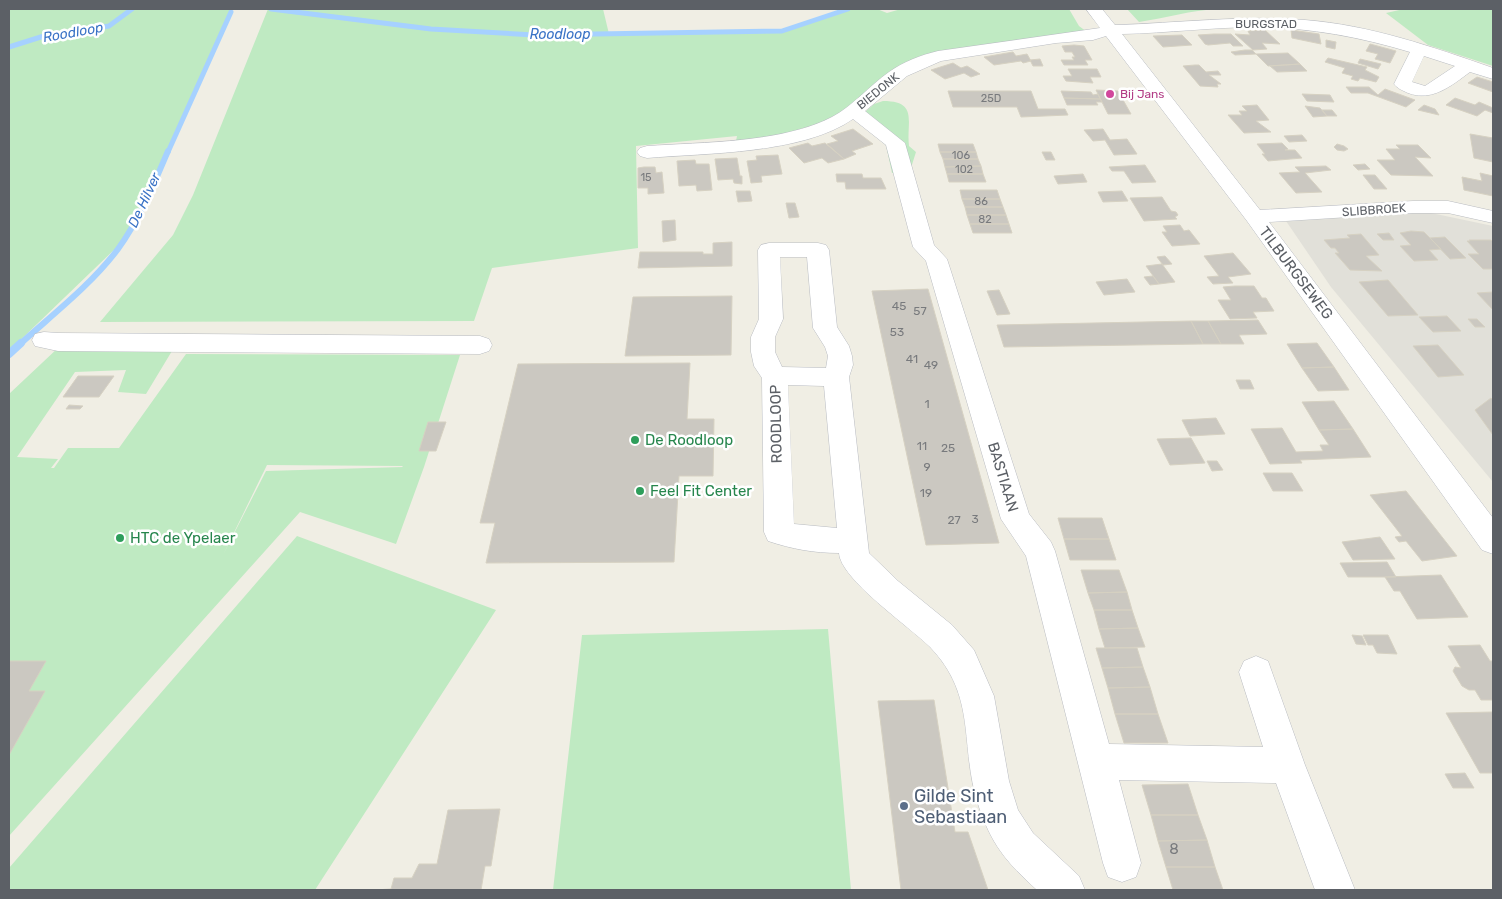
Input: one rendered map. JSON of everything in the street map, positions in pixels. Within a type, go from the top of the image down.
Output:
[{"type":"street","name":"TILBURGSEWEG","points":[[1094,9],[1254,217],[1493,541]]},
{"type":"street","name":"BURGSTAD","points":[[1109,30],[1279,22],[1338,30],[1419,50],[1493,74]]},
{"type":"street","name":"BIEDONK","points":[[647,152],[772,140],[827,126],[854,111],[891,78],[923,61],[938,56],[1056,38],[1093,35],[1109,30]]},
{"type":"street","points":[[1419,50],[1403,84],[1413,89],[1426,91],[1434,88],[1468,65]]},
{"type":"street","name":"BASTIAAN","points":[[854,111],[895,142],[924,247],[936,259],[1016,519],[1040,551],[1122,863]]},
{"type":"street","name":"SLIBBROEK","points":[[1254,217],[1414,207],[1448,207],[1493,216]]},
{"type":"street","points":[[775,376],[767,366],[763,352],[763,337],[771,319],[768,250],[818,250],[825,328],[837,346],[840,356],[840,365],[836,377],[854,558],[875,580],[944,641],[964,664],[971,677],[977,698],[997,802],[1003,819],[1014,840],[1065,890]]},
{"type":"street","points":[[44,340],[58,342],[480,345]]},
{"type":"street","name":"ROODLOOP","points":[[836,377],[775,376],[779,532],[794,538],[822,542],[853,540]]},
{"type":"street","points":[[1256,672],[1288,765],[1335,890]]},
{"type":"street","points":[[1095,762],[1288,765]]},
{"type":"shaded area","points":[[1417,210],[1493,226],[1493,482],[1331,287],[1284,218]]},
{"type":"green space","points":[[9,9],[231,9],[135,223],[119,245],[9,351]]},
{"type":"green space","points":[[268,9],[603,9],[609,34],[782,32],[850,9],[877,9],[887,13],[901,9],[1069,9],[1079,26],[1087,32],[934,53],[845,111],[817,124],[781,135],[736,141],[737,136],[636,146],[638,248],[492,268],[474,321],[100,322],[173,235],[193,195]]},
{"type":"green space","points":[[1127,9],[1218,9],[1188,12],[1139,22]]},
{"type":"green space","points":[[1404,9],[1493,9],[1493,66],[1428,45],[1386,13]]},
{"type":"green space","points":[[883,101],[902,105],[908,114],[909,146],[916,152],[909,174],[892,173],[886,145],[856,120],[874,104]]},
{"type":"green space","name":"HTC de Ypelaer","points":[[175,346],[146,394],[118,392],[126,370],[75,372],[17,457],[58,459],[51,468],[54,468],[68,448],[119,448],[186,354],[460,355],[424,467],[396,544],[300,512],[9,836],[9,394],[59,347]],"holes":[[[267,465],[402,466],[266,471],[224,553]]]},
{"type":"green space","points":[[297,536],[496,610],[315,890],[9,890],[9,868]]},
{"type":"green space","points":[[828,629],[851,890],[553,890],[582,635]]},
{"type":"building","points":[[1265,30],[1280,44],[1262,43],[1267,49],[1253,50],[1235,34],[1250,35],[1248,31]]},
{"type":"building","points":[[1291,30],[1319,34],[1321,44],[1292,38]]},
{"type":"building","points":[[1231,34],[1243,46],[1233,46],[1230,43],[1208,45],[1198,35]]},
{"type":"building","points":[[1182,35],[1192,45],[1163,47],[1153,36]]},
{"type":"building","points":[[1326,40],[1336,42],[1335,49],[1326,47]]},
{"type":"building","points":[[1370,44],[1396,51],[1390,63],[1375,59],[1378,54],[1366,51]]},
{"type":"building","points":[[1062,46],[1084,46],[1092,60],[1085,60],[1088,65],[1064,65],[1061,60],[1074,60],[1072,57],[1075,57],[1072,52],[1065,52]]},
{"type":"building","points":[[1252,50],[1256,54],[1235,55],[1231,52]]},
{"type":"building","points":[[1013,52],[1016,56],[1027,54],[1031,61],[994,65],[984,57]]},
{"type":"building","points":[[1288,53],[1300,64],[1268,66],[1256,54]]},
{"type":"building","points":[[1328,58],[1367,67],[1365,70],[1379,77],[1376,82],[1360,78],[1358,81],[1351,79],[1353,76],[1342,73],[1345,68],[1325,62]]},
{"type":"building","points":[[1040,59],[1043,66],[1033,66],[1030,60]]},
{"type":"building","points":[[1360,59],[1381,64],[1378,69],[1358,63]]},
{"type":"building","points":[[953,63],[961,68],[967,66],[980,74],[971,77],[964,73],[945,79],[931,70]]},
{"type":"building","points":[[1300,64],[1307,71],[1277,72],[1270,66]]},
{"type":"building","points":[[1199,65],[1206,72],[1218,71],[1221,75],[1209,75],[1221,84],[1217,84],[1218,87],[1200,86],[1183,66]]},
{"type":"building","points":[[1068,69],[1097,69],[1101,77],[1090,77],[1093,83],[1066,81],[1063,76],[1072,76]]},
{"type":"building","points":[[1477,77],[1493,82],[1493,92],[1468,83]]},
{"type":"building","points":[[1346,87],[1369,87],[1378,95],[1385,89],[1415,100],[1406,107],[1368,93],[1351,93]]},
{"type":"building","points":[[1096,90],[1118,91],[1131,114],[1108,114]]},
{"type":"building","points":[[948,91],[1031,91],[1038,109],[1065,109],[1068,115],[1021,117],[1017,107],[953,107]]},
{"type":"building","points":[[1061,91],[1091,92],[1093,95],[1098,94],[1100,99],[1064,98]]},
{"type":"building","points":[[1302,94],[1330,95],[1334,102],[1307,101]]},
{"type":"building","points":[[1064,98],[1100,99],[1102,102],[1096,102],[1098,105],[1067,105]]},
{"type":"building","points":[[1455,98],[1475,105],[1479,102],[1493,108],[1493,113],[1485,110],[1477,116],[1446,105]]},
{"type":"building","points":[[1257,105],[1269,120],[1256,121],[1271,132],[1244,133],[1228,115],[1242,115],[1239,111],[1247,111],[1242,106]]},
{"type":"building","points":[[1424,105],[1435,109],[1439,115],[1418,110]]},
{"type":"building","points":[[1305,106],[1320,108],[1327,116],[1313,117]]},
{"type":"building","points":[[1322,110],[1332,110],[1337,116],[1327,116]]},
{"type":"building","points":[[853,129],[873,144],[852,151],[856,154],[844,159],[827,144],[838,141],[831,136]]},
{"type":"building","points":[[1103,129],[1110,140],[1127,139],[1137,154],[1114,155],[1105,140],[1093,141],[1084,130]]},
{"type":"building","points":[[1470,134],[1493,138],[1493,162],[1474,158]]},
{"type":"building","points":[[1302,135],[1307,141],[1289,142],[1284,136]]},
{"type":"building","points":[[808,143],[812,146],[825,143],[844,159],[828,163],[822,158],[804,163],[789,148]]},
{"type":"building","points":[[1282,143],[1288,149],[1285,150],[1295,150],[1302,158],[1268,161],[1257,144]]},
{"type":"building","points":[[938,144],[973,144],[976,152],[940,152]]},
{"type":"building","points":[[1337,144],[1348,149],[1344,151],[1337,150],[1334,147]]},
{"type":"building","points":[[1396,145],[1418,145],[1431,158],[1415,157],[1433,176],[1391,175],[1377,160],[1395,160],[1386,149],[1400,149]]},
{"type":"building","points":[[940,152],[976,152],[978,159],[943,159]]},
{"type":"building","points":[[1042,152],[1051,152],[1055,160],[1046,160]]},
{"type":"building","points":[[778,155],[782,174],[761,176],[762,182],[751,183],[747,161],[757,160],[756,156]]},
{"type":"building","points":[[737,158],[740,176],[742,176],[742,184],[734,183],[733,179],[718,180],[715,159]]},
{"type":"building","points":[[943,159],[978,159],[981,166],[945,167]]},
{"type":"building","points":[[695,160],[696,164],[709,164],[712,190],[697,191],[696,185],[679,186],[677,161]]},
{"type":"building","points":[[1365,164],[1370,169],[1358,170],[1353,165]]},
{"type":"building","points":[[1145,165],[1156,182],[1132,183],[1124,171],[1112,171],[1109,167]]},
{"type":"building","points":[[981,166],[983,174],[947,174],[945,167]]},
{"type":"building","points":[[1326,166],[1331,170],[1305,173],[1322,192],[1296,193],[1279,173],[1300,172],[1295,167]]},
{"type":"building","points":[[655,167],[656,173],[662,172],[664,193],[648,194],[648,188],[638,188],[638,168]]},
{"type":"building","points":[[1480,173],[1493,176],[1493,196],[1464,190],[1462,177],[1482,181]]},
{"type":"building","points":[[836,174],[862,174],[863,178],[881,178],[886,189],[846,189],[845,182],[837,182]]},
{"type":"building","points":[[947,174],[983,174],[986,182],[949,182]]},
{"type":"building","points":[[1083,174],[1087,182],[1058,184],[1054,176]]},
{"type":"building","points":[[1363,175],[1375,175],[1387,189],[1374,189]]},
{"type":"building","points":[[960,190],[997,190],[1000,199],[962,199]]},
{"type":"building","points":[[736,191],[750,191],[752,201],[738,202]]},
{"type":"building","points":[[1122,191],[1128,201],[1103,202],[1098,192]]},
{"type":"building","points":[[1162,197],[1171,211],[1176,212],[1178,215],[1175,217],[1177,219],[1144,221],[1130,198]]},
{"type":"building","points":[[962,199],[1000,199],[1003,207],[965,207]]},
{"type":"building","points":[[786,203],[795,203],[799,217],[789,218]]},
{"type":"building","points":[[965,207],[1003,207],[1006,215],[967,215]]},
{"type":"building","points":[[967,215],[1006,215],[1009,224],[970,224]]},
{"type":"building","points":[[675,220],[676,240],[663,242],[662,221]]},
{"type":"building","points":[[970,224],[1009,224],[1012,233],[973,233]]},
{"type":"building","points":[[1180,225],[1184,231],[1189,230],[1200,244],[1172,246],[1162,232],[1167,232],[1163,226]]},
{"type":"building","points":[[1411,231],[1424,232],[1441,249],[1429,250],[1438,260],[1414,261],[1400,246],[1411,245],[1400,233]]},
{"type":"building","points":[[1389,233],[1394,240],[1383,240],[1377,234]]},
{"type":"building","points":[[1361,234],[1379,255],[1366,256],[1382,271],[1350,270],[1335,253],[1339,253],[1335,248],[1331,248],[1324,240],[1350,238],[1347,235]]},
{"type":"building","points":[[1445,237],[1466,258],[1450,259],[1430,238]]},
{"type":"building","points":[[1491,240],[1493,242],[1493,269],[1483,269],[1468,254],[1479,254],[1467,241]]},
{"type":"building","points":[[732,242],[732,266],[638,268],[640,252],[703,252],[703,254],[713,254],[713,243]]},
{"type":"building","points":[[1233,253],[1251,274],[1228,277],[1233,283],[1213,284],[1207,277],[1219,276],[1204,256]]},
{"type":"building","points":[[1165,256],[1172,264],[1163,265],[1157,257]]},
{"type":"building","points":[[1162,264],[1175,282],[1159,284],[1146,266]]},
{"type":"building","points":[[1153,276],[1159,284],[1150,285],[1144,277]]},
{"type":"building","points":[[1127,279],[1135,292],[1104,295],[1096,282]]},
{"type":"building","points":[[1388,280],[1418,315],[1388,316],[1359,282]]},
{"type":"building","points":[[1254,286],[1262,298],[1266,298],[1274,311],[1253,312],[1257,318],[1230,319],[1218,300],[1231,300],[1223,287]]},
{"type":"building","points":[[928,289],[999,543],[926,545],[872,291]]},
{"type":"building","points":[[999,290],[1010,314],[997,315],[987,291]]},
{"type":"building","points":[[1493,292],[1493,310],[1477,293]]},
{"type":"building","points":[[732,296],[731,355],[625,356],[633,297]]},
{"type":"building","points":[[1447,316],[1461,331],[1433,332],[1419,317]]},
{"type":"building","points":[[1468,319],[1477,319],[1485,327],[1475,327]]},
{"type":"building","points":[[1258,320],[1267,334],[1239,335],[1244,344],[1221,344],[1208,321]]},
{"type":"building","points":[[1191,321],[1208,321],[1221,344],[1203,344]]},
{"type":"building","points":[[1191,321],[1203,344],[1004,347],[997,325]]},
{"type":"building","points":[[1317,343],[1334,367],[1302,368],[1287,344]]},
{"type":"building","points":[[1438,345],[1464,375],[1438,377],[1413,346]]},
{"type":"building","points":[[690,363],[687,419],[714,419],[713,476],[679,476],[674,562],[486,563],[495,523],[480,523],[518,364]]},
{"type":"building","points":[[1334,367],[1349,390],[1318,391],[1302,368]]},
{"type":"building","points":[[78,376],[114,376],[99,397],[63,397]]},
{"type":"building","points":[[1236,380],[1250,380],[1254,389],[1240,389]]},
{"type":"building","points":[[1491,398],[1493,400],[1493,435],[1475,410]]},
{"type":"building","points":[[1334,401],[1353,429],[1319,430],[1302,402]]},
{"type":"building","points":[[69,405],[83,406],[80,409],[66,409]]},
{"type":"building","points":[[1216,418],[1225,434],[1190,436],[1182,420]]},
{"type":"building","points":[[428,422],[446,422],[436,451],[419,451]]},
{"type":"building","points":[[1282,428],[1296,452],[1323,451],[1320,445],[1329,445],[1319,430],[1353,429],[1371,457],[1300,460],[1302,463],[1270,464],[1251,429]]},
{"type":"building","points":[[1191,438],[1205,463],[1170,465],[1157,439]]},
{"type":"building","points":[[1207,461],[1217,461],[1223,470],[1212,471]]},
{"type":"building","points":[[1263,473],[1292,473],[1303,491],[1273,491]]},
{"type":"building","points":[[1406,491],[1457,556],[1422,561],[1406,541],[1399,542],[1395,537],[1402,536],[1370,495]]},
{"type":"building","points":[[1058,518],[1102,518],[1109,539],[1064,539]]},
{"type":"building","points":[[1380,537],[1395,559],[1353,560],[1342,542]]},
{"type":"building","points":[[1064,539],[1109,539],[1116,560],[1070,560]]},
{"type":"building","points":[[1387,562],[1396,577],[1348,577],[1340,563]]},
{"type":"building","points":[[1081,570],[1119,570],[1127,592],[1088,593]]},
{"type":"building","points":[[1441,575],[1468,617],[1417,619],[1400,591],[1394,591],[1385,577]]},
{"type":"building","points":[[1127,592],[1132,610],[1094,610],[1088,593]]},
{"type":"building","points":[[1094,610],[1132,610],[1138,628],[1099,629]]},
{"type":"building","points":[[1138,628],[1145,647],[1105,648],[1099,629]]},
{"type":"building","points":[[1352,635],[1362,636],[1366,645],[1356,644]]},
{"type":"building","points":[[1363,635],[1388,635],[1397,654],[1377,653],[1373,645],[1368,645]]},
{"type":"building","points":[[1480,645],[1490,661],[1493,661],[1493,700],[1481,700],[1475,690],[1469,690],[1462,686],[1453,671],[1455,667],[1461,668],[1448,646]]},
{"type":"building","points":[[1096,648],[1137,648],[1143,667],[1102,668]]},
{"type":"building","points":[[9,661],[46,661],[29,691],[45,691],[9,755]]},
{"type":"building","points":[[1143,667],[1150,687],[1108,688],[1102,668]]},
{"type":"building","points":[[1150,687],[1158,714],[1115,714],[1108,688]]},
{"type":"building","points":[[934,700],[955,832],[968,832],[988,890],[901,890],[878,701]]},
{"type":"building","points":[[1493,712],[1493,773],[1480,773],[1446,713]]},
{"type":"building","points":[[1115,714],[1158,714],[1168,743],[1124,743]]},
{"type":"building","points":[[1465,773],[1474,788],[1453,788],[1445,774]]},
{"type":"building","points":[[1188,784],[1198,815],[1151,815],[1142,785]]},
{"type":"building","points":[[500,809],[491,866],[485,866],[481,890],[374,890],[391,889],[394,878],[412,878],[419,864],[437,864],[448,810]]},
{"type":"building","points":[[1151,815],[1198,815],[1207,840],[1158,841]]},
{"type":"building","points":[[1207,840],[1215,867],[1166,867],[1158,841]]},
{"type":"building","points":[[1166,867],[1215,867],[1223,890],[1173,890]]},
{"type":"waterway","name":"Roodloop","points":[[9,47],[44,36],[109,26],[132,9]]},
{"type":"waterway","name":"Roodloop","points":[[271,9],[431,29],[534,35],[782,31],[848,9]]},
{"type":"waterway","name":"De Hilver","points":[[168,152],[231,12]]},
{"type":"waterway","name":"De Hilver","points":[[19,345],[96,275],[118,249],[126,238],[152,189],[168,151]]},
{"type":"waterway","name":"De Hilver","points":[[9,354],[21,343]]},
{"type":"place","name":"Bij Jans","points":[[1110,94]]},
{"type":"place","name":"De Roodloop","points":[[635,440]]},
{"type":"place","name":"Feel Fit Center","points":[[640,491]]},
{"type":"place","name":"HTC de Ypelaer","points":[[120,538]]},
{"type":"place","name":"Gilde Sint Sebastiaan","points":[[904,806]]}]
